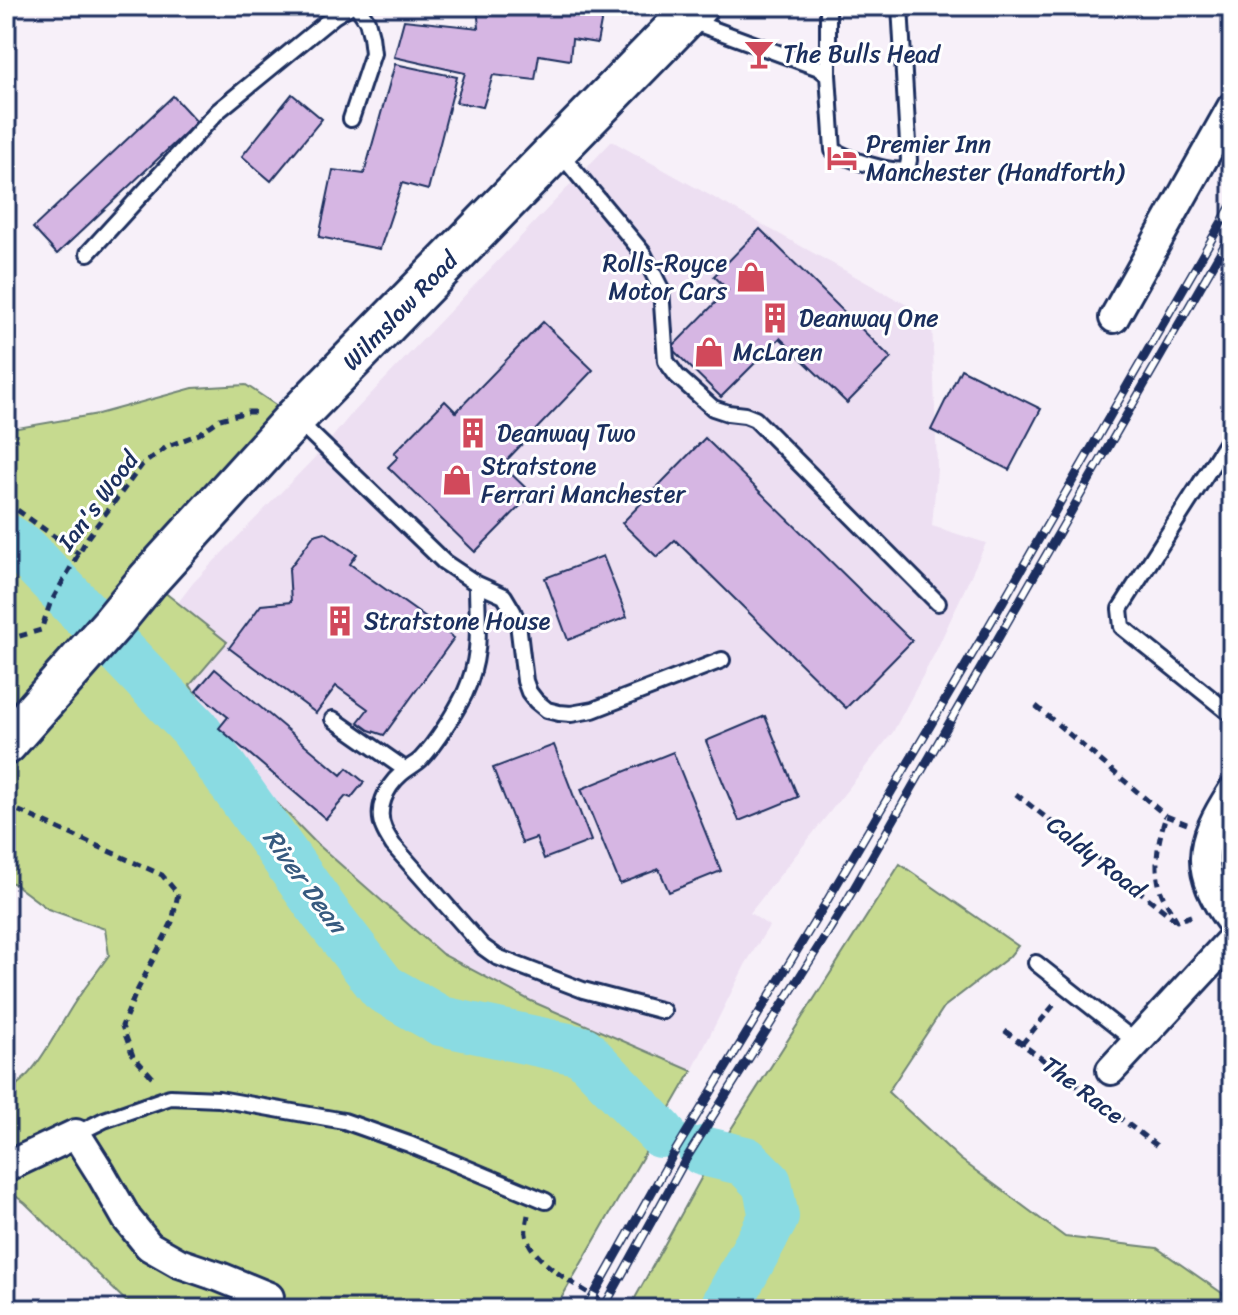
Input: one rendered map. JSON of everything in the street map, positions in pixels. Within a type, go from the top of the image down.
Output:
[{"type":"street","name":"Wilmslow Road","points":[[6,744],[148,580],[295,418],[690,12]]},
{"type":"street","points":[[1114,318],[1232,107]]},
{"type":"street","points":[[1232,792],[1210,834],[1204,859],[1207,882],[1232,923]]},
{"type":"street","name":"The Race","points":[[1111,1070],[1232,939]]},
{"type":"street","points":[[6,1167],[76,1134],[127,1219],[149,1246],[179,1263],[269,1297]]},
{"type":"lane","points":[[88,253],[218,111],[350,6]]},
{"type":"lane","points":[[351,119],[373,53],[367,21],[357,6]]},
{"type":"lane","points":[[828,6],[833,150],[896,172],[907,170],[909,160],[900,6]]},
{"type":"lane","points":[[690,12],[819,68],[828,75]]},
{"type":"lane","points":[[557,149],[643,253],[661,289],[666,361],[677,376],[713,408],[755,419],[938,603]]},
{"type":"lane","points":[[295,418],[444,562],[477,584],[504,596],[513,611],[521,638],[529,692],[547,710],[571,714],[593,710],[722,660]]},
{"type":"lane","points":[[1232,434],[1120,609],[1122,627],[1232,715]]},
{"type":"lane","points":[[477,584],[479,631],[473,674],[451,718],[420,760],[388,788],[380,814],[383,827],[393,845],[483,947],[497,957],[583,990],[663,1011]]},
{"type":"lane","points":[[333,719],[406,770]]},
{"type":"lane","points":[[1036,963],[1136,1042]]},
{"type":"lane","points":[[76,1134],[104,1120],[170,1097],[219,1099],[344,1121],[409,1144],[546,1201]]},
{"type":"path","name":"Ian's Wood","points":[[6,640],[41,630],[50,604],[88,537],[142,465],[168,446],[199,434],[220,419],[247,412],[295,418]]},
{"type":"path","points":[[6,502],[78,555]]},
{"type":"path","points":[[1036,706],[1166,816]]},
{"type":"path","name":"Caldy Road","points":[[1016,794],[1177,921]]},
{"type":"path","points":[[6,805],[162,875],[178,894],[172,922],[122,1026],[133,1056],[170,1097]]},
{"type":"path","points":[[1022,1044],[1067,988]]},
{"type":"path","name":"The Race","points":[[1005,1031],[1161,1149]]},
{"type":"path","points":[[530,1194],[526,1235],[532,1248],[546,1265],[616,1309]]},
{"type":"shaded area","points":[[612,141],[932,319],[937,469],[932,526],[986,543],[936,651],[893,732],[750,913],[769,926],[745,965],[692,1071],[531,1001],[442,954],[315,842],[240,765],[190,684],[226,642],[177,604],[193,583],[321,451],[348,418]]},
{"type":"green space","points":[[246,385],[295,418],[149,580],[227,642],[190,685],[240,765],[315,842],[442,954],[531,1001],[692,1071],[555,1309],[134,1309],[25,1203],[6,1189],[6,1091],[17,1085],[36,1065],[109,955],[105,929],[48,909],[13,883],[6,882],[6,430],[98,414],[193,388]]},
{"type":"green space","points":[[900,864],[1018,946],[1009,957],[944,1007],[888,1092],[960,1159],[1065,1237],[1157,1248],[1232,1300],[1232,1309],[629,1309],[710,1162]]},
{"type":"building","points":[[477,6],[604,6],[597,43],[572,39],[570,60],[539,55],[535,80],[493,75],[483,107],[456,102],[465,73],[394,57],[404,20],[479,28]]},
{"type":"building","points":[[395,64],[457,77],[428,190],[402,183],[380,249],[319,237],[333,170],[364,174]]},
{"type":"building","points":[[292,94],[322,119],[271,181],[242,156]]},
{"type":"building","points":[[173,96],[197,122],[57,254],[33,228]]},
{"type":"building","name":"Deanway One","points":[[760,229],[891,358],[847,403],[780,338],[721,397],[671,348],[728,290],[714,276]]},
{"type":"building","name":"Deanway Two","points":[[543,322],[593,370],[502,465],[532,494],[475,552],[388,467],[398,457],[394,453],[445,401],[456,412]]},
{"type":"building","points":[[961,369],[1041,409],[1009,470],[931,430]]},
{"type":"building","points":[[705,438],[912,641],[846,708],[675,540],[657,557],[622,523]]},
{"type":"building","name":"Stratstone House","points":[[325,532],[357,554],[350,564],[454,638],[384,735],[358,722],[368,709],[336,686],[316,713],[229,648],[261,605],[291,602],[289,569],[314,535]]},
{"type":"building","points":[[603,556],[627,617],[568,640],[545,578]]},
{"type":"building","points":[[215,669],[341,775],[347,768],[364,782],[351,798],[346,796],[326,819],[219,728],[228,717],[196,691]]},
{"type":"building","points":[[765,716],[798,797],[739,821],[706,741]]},
{"type":"building","points":[[554,745],[591,841],[544,859],[536,838],[522,843],[493,768]]},
{"type":"building","points":[[673,752],[721,871],[669,892],[659,869],[620,884],[581,789]]},
{"type":"waterway","name":"River Dean","points":[[6,538],[23,549],[194,728],[325,913],[383,988],[441,1021],[582,1051],[661,1133]]},
{"type":"waterway","name":"River Dean","points":[[703,1151],[745,1161],[767,1183],[774,1217],[724,1309]]},
{"type":"railway","points":[[586,1309],[671,1158],[983,636],[1232,204]]},
{"type":"railway","points":[[603,1309],[686,1159],[841,911],[1232,232]]},
{"type":"place","name":"The Bulls Head","points":[[759,54]]},
{"type":"place","name":"Premier Inn Manchester (Handforth)","points":[[842,158]]},
{"type":"place","name":"Rolls-Royce Motor Cars","points":[[751,277]]},
{"type":"place","name":"Deanway One","points":[[775,318]]},
{"type":"place","name":"McLaren","points":[[709,352]]},
{"type":"place","name":"Deanway Two","points":[[473,433]]},
{"type":"place","name":"Stratstone Ferrari Manchester","points":[[457,480]]},
{"type":"place","name":"Stratstone House","points":[[340,621]]}]
